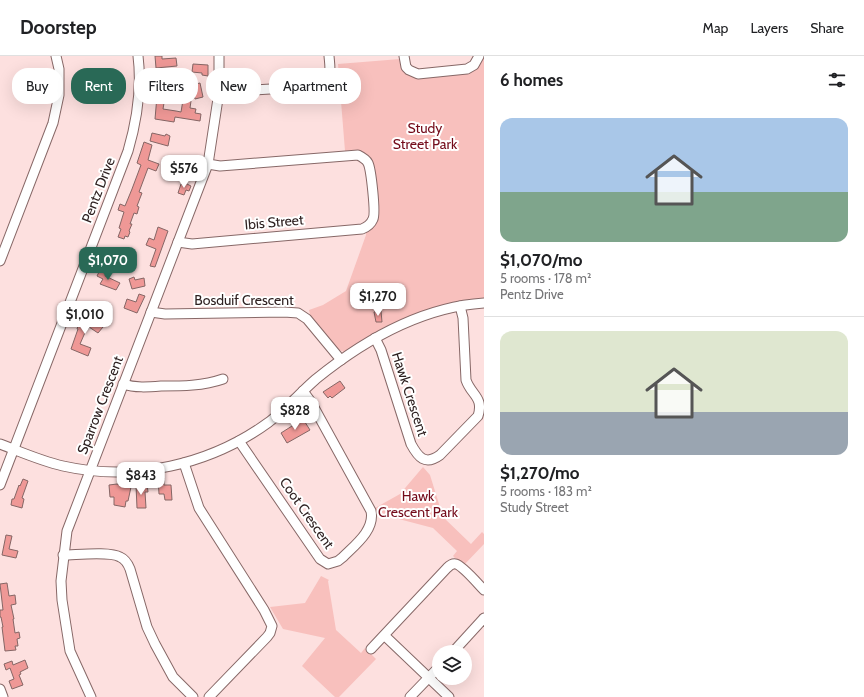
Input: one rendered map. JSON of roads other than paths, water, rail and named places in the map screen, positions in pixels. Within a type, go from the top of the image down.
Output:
[{"type":"street","points":[[0,261],[53,123],[59,94],[59,69],[56,56]]},
{"type":"street","name":"Pentz Drive","points":[[0,485],[128,151],[136,119],[139,98],[138,56]]},
{"type":"street","name":"Sparrow Crescent","points":[[220,56],[220,68]]},
{"type":"street","points":[[261,89],[316,86],[327,82],[330,75],[329,56]]},
{"type":"street","points":[[404,56],[405,64],[408,69],[418,74],[467,69],[474,65],[479,56]]},
{"type":"street","name":"Sparrow Crescent","points":[[91,697],[70,651],[61,590],[63,555],[67,531],[208,164],[217,104]]},
{"type":"street","name":"Ibis Street","points":[[178,242],[192,244],[362,229],[371,224],[374,216],[374,205],[368,162],[358,155],[220,166],[208,164]]},
{"type":"street","points":[[0,444],[62,466],[90,470],[135,472],[184,463],[203,457],[239,441],[269,422],[303,391],[342,360],[374,338],[427,316],[460,306],[484,303]]},
{"type":"street","name":"Hawk Crescent","points":[[374,338],[381,350],[411,444],[416,454],[420,457],[425,460],[433,459],[440,455],[478,416],[481,410],[480,399],[469,388],[466,380],[463,318],[460,306]]},
{"type":"street","name":"Bosduif Crescent","points":[[151,312],[165,314],[298,313],[307,319],[342,360]]},
{"type":"street","points":[[123,384],[136,387],[198,385],[210,384],[223,379]]},
{"type":"street","name":"Coot Crescent","points":[[239,441],[320,559],[328,564],[338,561],[371,526],[373,518],[371,511],[311,402],[303,391]]},
{"type":"street","points":[[184,463],[199,508],[264,610],[272,626],[267,637],[209,697]]},
{"type":"street","points":[[63,555],[112,554],[125,560],[130,569],[147,628],[173,677],[193,697]]},
{"type":"street","points":[[371,649],[452,564],[456,564],[460,567],[484,590]]},
{"type":"street","points":[[459,645],[484,618]]},
{"type":"street","points":[[385,636],[449,697]]},
{"type":"street","points":[[410,697],[432,675]]},
{"type":"street","points":[[0,689],[3,697]]},
{"type":"park label","name":"Study Street Park","points":[[425,136]]},
{"type":"park label","name":"Hawk Crescent Park","points":[[418,504]]}]
